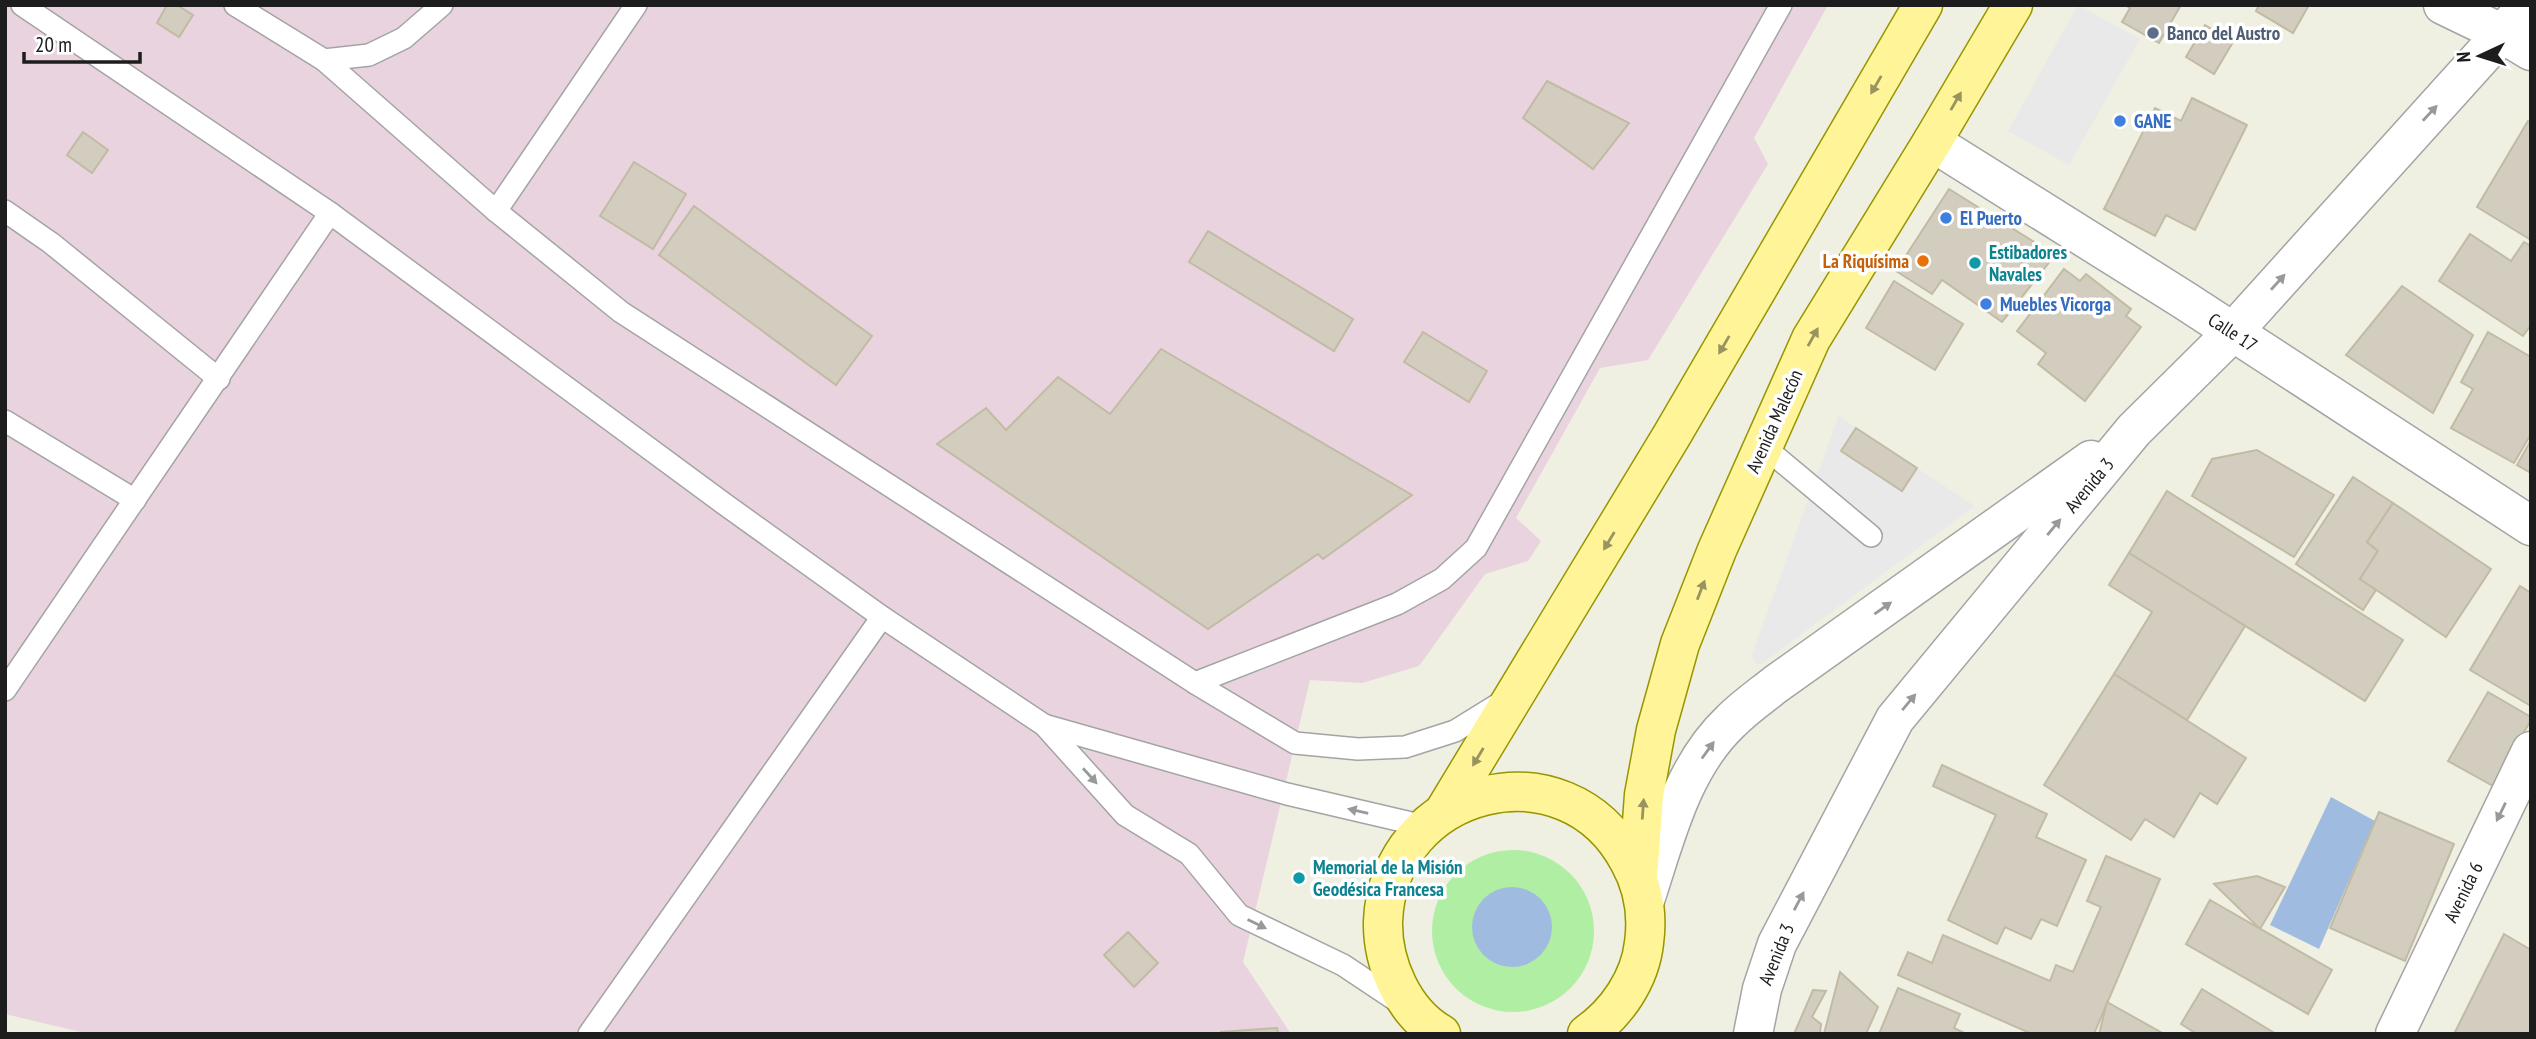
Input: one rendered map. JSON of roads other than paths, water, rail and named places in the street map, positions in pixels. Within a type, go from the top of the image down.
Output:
[{"type":"main road","points":[[1429,1024],[1400,989],[1388,962],[1383,923],[1384,904],[1392,875],[1405,849],[1435,818],[1516,694],[1672,435],[1923,5]]},
{"type":"main road","name":"Avenida Malecón","points":[[1634,979],[1642,959],[1646,929],[1641,890],[1644,795],[1651,756],[1680,644],[1762,445],[1811,340],[2012,5]]},
{"type":"main road","points":[[1435,818],[1475,797],[1508,791],[1541,794],[1562,801],[1600,823],[1622,848],[1641,890]]},
{"type":"main road","points":[[1587,1034],[1619,1004],[1634,979]]},
{"type":"main road","points":[[1626,1034],[1634,979]]},
{"type":"street","points":[[2443,5],[2517,43]]},
{"type":"street","name":"Avenida 3","points":[[1753,1034],[1762,989],[1777,944],[1895,719],[2134,430],[2517,43],[2528,5]]},
{"type":"street","name":"Calle 17","points":[[1932,142],[2531,526]]},
{"type":"street","points":[[1641,890],[1679,797],[1705,753],[1730,722],[1776,684],[2134,430]]},
{"type":"street","name":"Avenida 6","points":[[2396,1034],[2531,751]]},
{"type":"lane","points":[[22,5],[330,213],[723,503],[882,617],[1044,725],[1125,815],[1189,854],[1239,915],[1343,965],[1429,1024]]},
{"type":"lane","points":[[236,5],[324,60],[496,211],[621,313],[1195,683],[1295,743],[1358,749],[1405,747],[1455,731],[1516,694]]},
{"type":"lane","points":[[324,60],[369,55],[404,38],[442,5]]},
{"type":"lane","points":[[496,211],[636,5]]},
{"type":"lane","points":[[1195,683],[1397,604],[1442,579],[1476,548],[1782,5]]},
{"type":"lane","points":[[5,211],[51,243],[219,379]]},
{"type":"lane","points":[[5,690],[330,213]]},
{"type":"lane","points":[[5,421],[135,500]]},
{"type":"lane","points":[[1762,445],[1871,536]]},
{"type":"lane","points":[[589,1034],[882,617]]},
{"type":"lane","points":[[1044,725],[1287,794],[1435,818]]},
{"type":"water","points":[[2331,797],[2375,821],[2319,949],[2270,925]]},
{"type":"water","points":[[1504,887],[1520,887],[1541,898],[1552,919],[1552,935],[1541,956],[1520,967],[1504,967],[1490,961],[1478,949],[1472,935],[1472,919],[1478,905],[1490,893]]},
{"type":"place","name":"Banco del Austro","points":[[2153,33]]},
{"type":"place","name":"GANE","points":[[2120,121]]},
{"type":"place","name":"El Puerto","points":[[1946,218]]},
{"type":"place","name":"La Riquísima","points":[[1923,261]]},
{"type":"place","name":"Estibadores Navales","points":[[1975,263]]},
{"type":"place","name":"Muebles Vicorga","points":[[1986,304]]},
{"type":"place","name":"Memorial de la Misión Geodésica Francesa","points":[[1299,878]]}]
